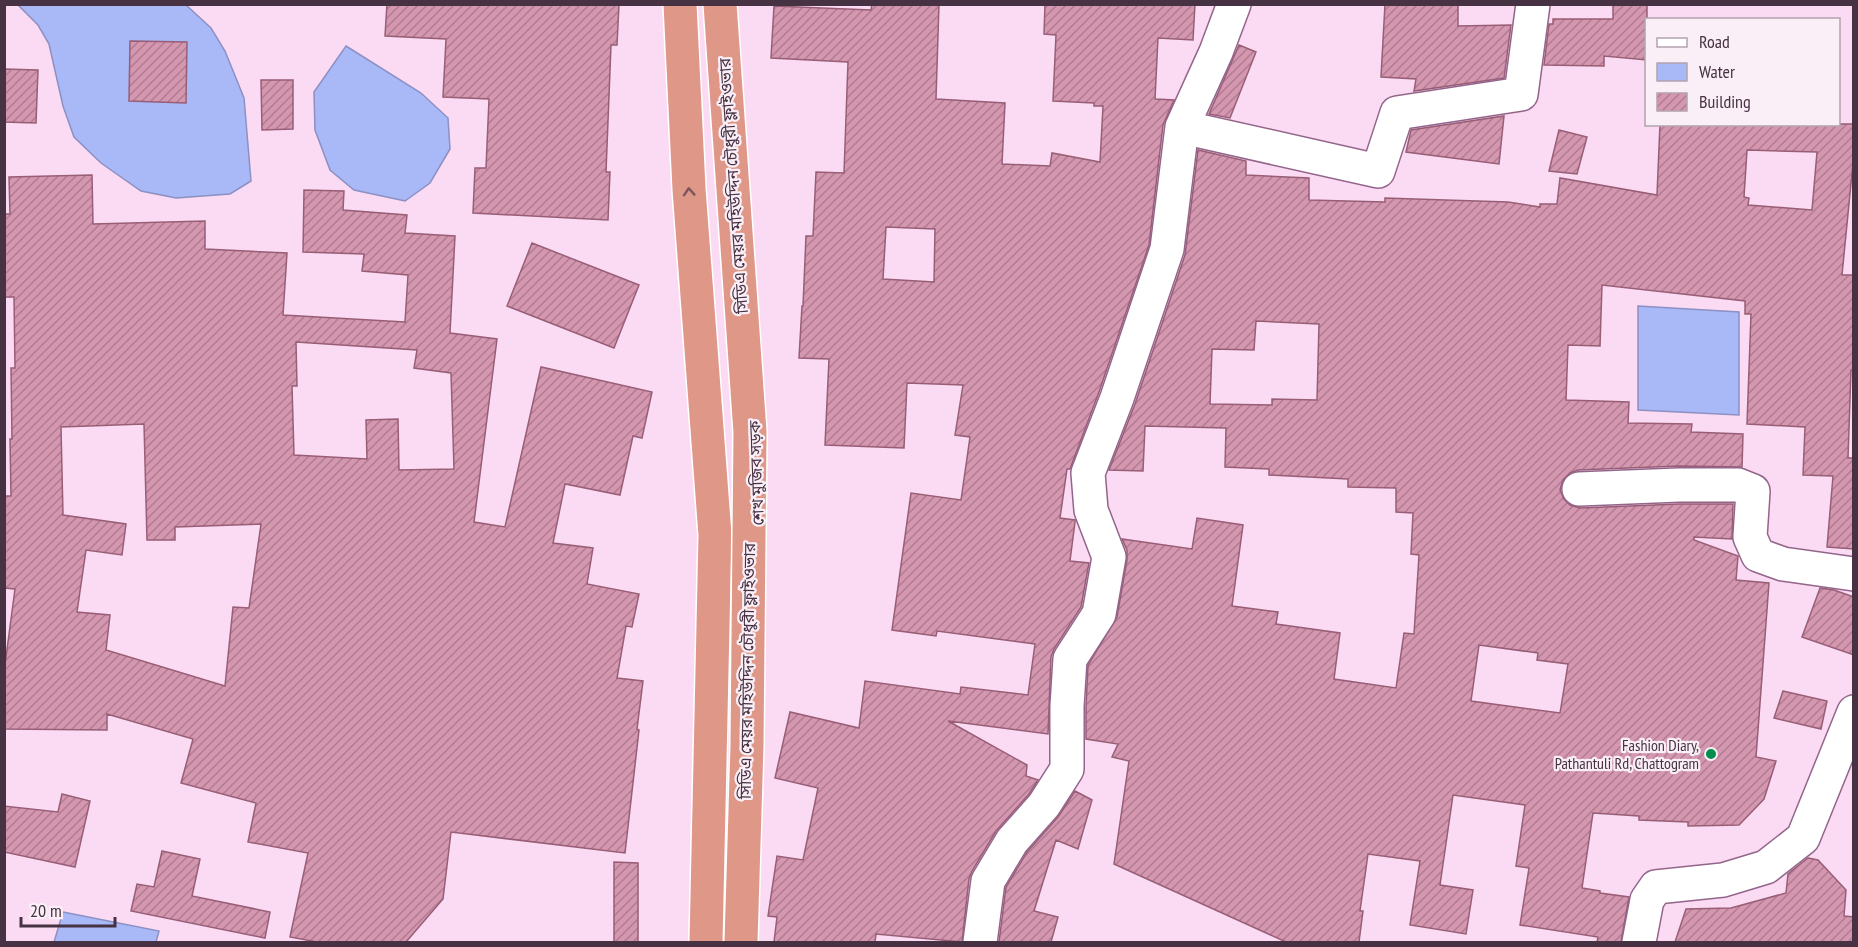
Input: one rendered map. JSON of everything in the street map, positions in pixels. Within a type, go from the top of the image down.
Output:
[{"type":"highway","points":[[667,4],[667,184],[698,556],[696,942]]},
{"type":"highway","points":[[680,4],[689,189],[715,535],[706,942]]},
{"type":"highway","name":"সিডিএ মেয়র মহিউদ্দিন চৌধুরী ফ্লাইওভার","points":[[720,4],[750,432],[747,746],[741,942]]},
{"type":"highway","name":"শেখ মুজিব সড়ক","points":[[726,4],[731,174],[754,417],[759,548],[748,942]]},
{"type":"street","points":[[980,942],[988,881],[1012,841],[1044,805],[1067,769],[1070,659],[1099,614],[1109,557],[1091,510],[1088,473],[1117,398],[1167,249],[1182,127],[1234,4]]},
{"type":"street","points":[[1182,127],[1378,171],[1397,113],[1521,94],[1533,4]]},
{"type":"street","points":[[1579,489],[1738,485],[1753,490],[1750,537],[1758,555],[1783,564],[1854,574]]},
{"type":"street","points":[[1639,942],[1647,900],[1656,887],[1722,880],[1766,867],[1803,838],[1854,712]]},
{"type":"water","points":[[18,5],[186,5],[211,28],[225,51],[244,98],[251,181],[230,194],[176,198],[141,191],[101,163],[74,137],[63,106],[49,44],[38,25]]},
{"type":"water","points":[[346,46],[421,93],[448,118],[450,149],[430,183],[405,201],[354,190],[330,170],[315,130],[314,92]]},
{"type":"water","points":[[1638,306],[1739,312],[1739,415],[1638,410]]},
{"type":"water","points":[[63,912],[159,931],[156,942],[54,942]]},
{"type":"building","points":[[387,4],[619,4],[617,45],[611,45],[606,172],[610,172],[608,220],[473,213],[475,168],[486,168],[489,99],[443,97],[446,39],[385,36]]},
{"type":"building","points":[[872,4],[939,4],[936,99],[1005,103],[1002,164],[1050,166],[1052,153],[1100,162],[1103,106],[1094,106],[1094,103],[1053,101],[1056,35],[1044,34],[1045,4],[1195,4],[1193,40],[1158,38],[1155,99],[1174,100],[1163,125],[1149,245],[1099,392],[1070,469],[1067,469],[1060,518],[1075,520],[1070,561],[1089,563],[1081,607],[1051,657],[1048,734],[948,721],[1027,765],[1026,776],[1038,780],[1029,794],[996,831],[972,871],[969,879],[962,942],[876,934],[875,942],[774,942],[777,917],[768,916],[777,856],[803,860],[818,788],[775,778],[790,712],[859,728],[865,681],[960,694],[961,687],[1028,695],[1035,644],[937,631],[936,636],[892,630],[911,493],[961,500],[970,437],[955,435],[963,385],[907,383],[904,448],[825,445],[829,359],[799,358],[806,236],[813,236],[816,172],[844,173],[848,62],[771,58],[774,6],[871,10]],"holes":[[[886,227],[935,229],[934,282],[883,279]]]},
{"type":"building","points":[[1385,4],[1458,4],[1458,26],[1511,25],[1504,78],[1414,91],[1416,79],[1381,77]]},
{"type":"building","points":[[1613,4],[1647,4],[1645,60],[1604,56],[1604,66],[1544,65],[1549,24],[1553,24],[1553,19],[1613,19]]},
{"type":"building","points":[[130,41],[187,42],[186,103],[129,101]]},
{"type":"building","points":[[1239,45],[1256,52],[1230,118],[1209,114]]},
{"type":"building","points":[[4,69],[38,70],[36,123],[4,122]]},
{"type":"building","points":[[261,80],[293,80],[293,129],[262,130]]},
{"type":"building","points":[[1504,116],[1499,164],[1406,152],[1411,130]]},
{"type":"building","points":[[1840,124],[1854,124],[1854,153],[1842,275],[1854,275],[1854,370],[1851,370],[1848,458],[1854,458],[1854,549],[1827,547],[1833,476],[1803,475],[1805,427],[1747,424],[1751,314],[1745,314],[1745,301],[1602,285],[1600,346],[1568,345],[1566,400],[1629,402],[1628,423],[1692,424],[1691,432],[1743,434],[1742,467],[1679,466],[1578,470],[1570,473],[1563,480],[1560,490],[1570,505],[1580,508],[1733,504],[1732,539],[1694,537],[1694,540],[1738,556],[1736,580],[1769,583],[1756,757],[1776,761],[1764,799],[1739,825],[1688,826],[1688,822],[1639,820],[1639,816],[1593,813],[1582,888],[1629,897],[1621,942],[1597,942],[1598,937],[1520,925],[1529,868],[1516,866],[1525,805],[1453,795],[1440,885],[1473,890],[1466,934],[1410,925],[1420,861],[1368,854],[1360,911],[1363,911],[1359,942],[1286,942],[1114,864],[1129,761],[1112,757],[1118,744],[1086,739],[1086,707],[1088,665],[1117,617],[1127,560],[1127,550],[1122,539],[1192,549],[1197,518],[1243,525],[1232,606],[1278,612],[1276,624],[1340,633],[1334,679],[1396,688],[1404,633],[1414,634],[1419,555],[1411,554],[1413,513],[1396,512],[1396,488],[1348,487],[1348,479],[1269,475],[1269,469],[1225,467],[1226,428],[1145,426],[1143,471],[1109,470],[1135,404],[1185,255],[1198,150],[1246,161],[1246,175],[1309,178],[1309,200],[1385,202],[1385,198],[1508,202],[1540,207],[1540,204],[1557,204],[1560,178],[1657,195],[1660,126],[1840,126]],"holes":[[[1747,150],[1817,152],[1812,210],[1748,205],[1749,198],[1744,197]],[[1256,321],[1319,324],[1317,400],[1272,399],[1272,405],[1210,404],[1212,349],[1254,350]],[[1479,645],[1538,653],[1537,660],[1568,664],[1560,713],[1471,701]]]},
{"type":"building","points":[[1559,130],[1587,137],[1577,174],[1549,171]]},
{"type":"building","points":[[92,175],[93,224],[205,221],[205,249],[287,253],[283,315],[405,322],[408,275],[362,271],[364,254],[303,252],[304,190],[344,191],[343,210],[407,215],[405,233],[455,236],[450,333],[497,339],[474,522],[505,527],[541,367],[652,392],[642,438],[633,436],[620,495],[565,484],[553,543],[593,548],[587,584],[639,594],[632,627],[626,626],[617,678],[643,681],[625,853],[451,832],[443,899],[406,942],[317,942],[290,937],[308,853],[248,842],[256,803],[181,783],[193,739],[107,714],[107,730],[4,729],[4,672],[15,589],[4,588],[4,496],[11,496],[11,368],[15,368],[14,297],[4,297],[4,214],[10,214],[9,177]],"holes":[[[296,342],[417,350],[414,368],[451,373],[454,469],[399,470],[398,419],[366,420],[367,459],[294,455],[292,386],[297,386]],[[144,424],[147,540],[175,540],[175,527],[261,524],[249,608],[233,607],[225,686],[106,650],[110,615],[77,612],[86,550],[122,555],[126,524],[63,515],[61,427]]]},
{"type":"building","points":[[532,243],[639,285],[614,348],[507,306]]},
{"type":"building","points":[[1820,588],[1854,597],[1854,655],[1802,637]]},
{"type":"building","points":[[1783,691],[1827,701],[1821,729],[1774,718]]},
{"type":"building","points":[[1075,791],[1092,800],[1078,849],[1056,840],[1034,911],[1058,917],[1051,942],[999,942],[1006,887],[1027,852],[1058,817]]},
{"type":"building","points":[[62,794],[90,801],[75,867],[4,852],[4,806],[58,812]]},
{"type":"building","points":[[162,851],[200,859],[192,896],[270,912],[265,938],[131,911],[137,884],[154,887]]},
{"type":"building","points":[[1808,858],[1818,860],[1846,890],[1844,916],[1854,917],[1854,942],[1675,942],[1686,909],[1731,908],[1786,893],[1788,874]]},
{"type":"building","points":[[614,862],[638,863],[638,942],[614,942]]},
{"type":"place","name":"Fashion Diary, Pathantuli Rd, Chattogram","points":[[1711,754]]}]
